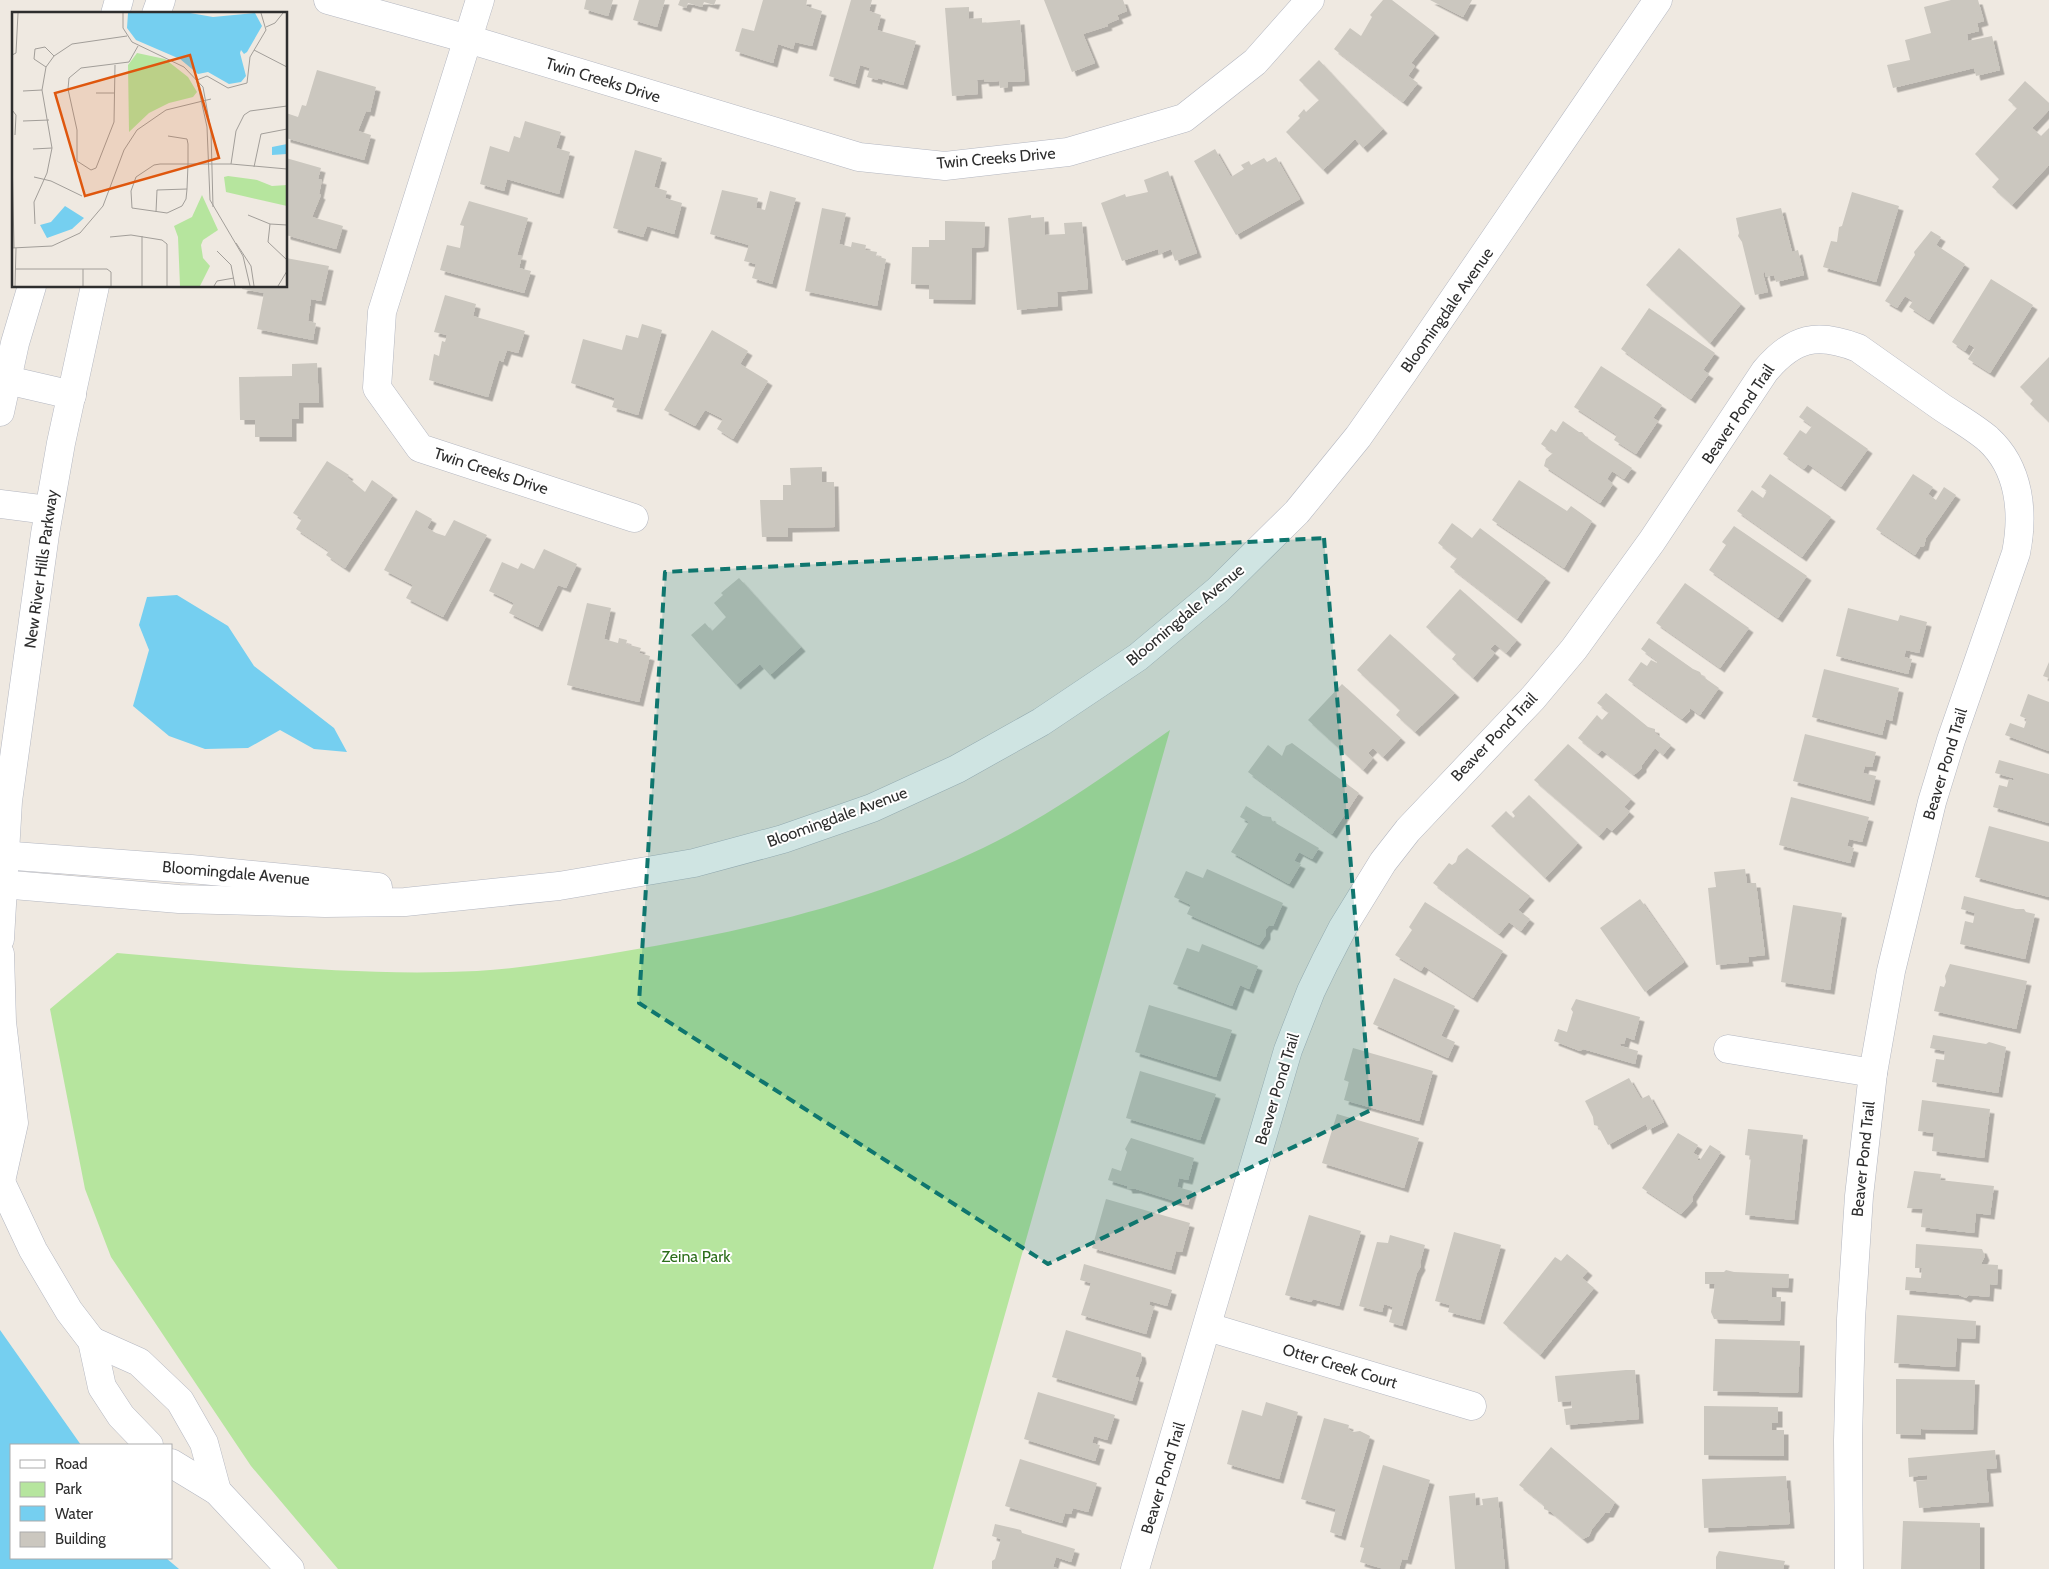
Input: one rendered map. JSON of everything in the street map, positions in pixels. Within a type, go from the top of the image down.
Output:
[{"type":"street","points":[[157,12],[161,0]]},
{"type":"street","name":"Twin Creeks Drive","points":[[328,0],[468,39],[859,157],[945,166],[1068,152],[1184,118],[1255,62],[1310,0]]},
{"type":"street","name":"Twin Creeks Drive","points":[[480,0],[382,312],[377,388],[420,448],[634,518]]},
{"type":"street","name":"Bloomingdale Avenue","points":[[1,885],[179,899],[248,902],[405,902],[472,893],[558,886],[650,872],[739,852],[872,808],[957,769],[1041,722],[1124,667],[1218,590],[1271,539],[1323,481],[1430,336],[1658,0]]},
{"type":"street","points":[[0,412],[31,288]]},
{"type":"street","name":"New River Hills Parkway","points":[[0,939],[2,855],[8,801],[48,510],[95,288]]},
{"type":"street","name":"Beaver Pond Trail","points":[[1135,1569],[1208,1327],[1288,1050],[1311,990],[1343,927],[1383,862],[1408,830],[1527,704],[1574,649],[1652,540],[1765,372],[1786,350],[1798,343],[1818,339],[1839,341],[1858,348],[1988,440],[2005,461],[2014,482],[2020,506],[2020,531],[2016,553],[1951,740],[1916,860],[1872,1073],[1859,1196],[1851,1319],[1848,1440],[1849,1569]]},
{"type":"street","points":[[7,380],[72,395]]},
{"type":"street","points":[[0,504],[48,510]]},
{"type":"street","name":"Bloomingdale Avenue","points":[[2,855],[472,893]]},
{"type":"street","points":[[0,954],[1,1023],[14,1123],[0,1181],[33,1250],[68,1311],[92,1341],[102,1387],[122,1416],[147,1444]]},
{"type":"street","points":[[1728,1049],[1872,1073]]},
{"type":"street","name":"Otter Creek Court","points":[[1208,1327],[1472,1406]]},
{"type":"street","points":[[92,1341],[138,1362],[180,1401],[204,1443],[217,1491]]},
{"type":"street","points":[[172,1464],[217,1491],[290,1569]]},
{"type":"highlighted area","points":[[1324,538],[1371,1110],[1048,1264],[639,1003],[665,572]]},
{"type":"green space","name":"Zeina Park","points":[[1170,730],[933,1569],[338,1569],[251,1466],[111,1257],[85,1189],[50,1009],[117,953],[342,971],[477,971],[567,961],[717,934],[813,911],[861,897],[953,862],[997,841],[1042,816],[1085,789]]},
{"type":"water","points":[[177,595],[228,626],[254,666],[334,728],[347,752],[314,749],[280,730],[248,748],[205,749],[169,736],[133,706],[149,650],[139,625],[147,597]]},
{"type":"water","points":[[0,1330],[80,1444],[10,1444],[10,1559],[167,1559],[179,1569],[0,1569]]},
{"type":"building","points":[[586,0],[613,0],[608,16],[584,9]]},
{"type":"building","points":[[639,0],[665,0],[657,27],[633,20]]},
{"type":"building","points":[[680,0],[716,0],[714,5],[704,2],[702,7],[688,3],[686,8],[678,5]]},
{"type":"building","points":[[763,0],[807,0],[806,6],[822,11],[812,46],[795,42],[793,49],[778,44],[773,63],[735,51],[742,28],[754,31]]},
{"type":"building","points":[[851,0],[872,0],[869,11],[881,15],[877,30],[916,41],[903,85],[867,77],[870,68],[860,65],[855,84],[829,76]]},
{"type":"building","points":[[1044,0],[1123,0],[1127,11],[1117,15],[1119,19],[1107,24],[1108,26],[1083,34],[1095,63],[1072,72]]},
{"type":"building","points":[[1383,0],[1392,0],[1435,33],[1411,63],[1415,66],[1408,76],[1418,83],[1403,102],[1334,49],[1350,28],[1361,36],[1372,17],[1370,15]]},
{"type":"building","points":[[1430,0],[1472,0],[1463,17]]},
{"type":"building","points":[[1951,0],[1978,0],[1984,21],[1977,23],[1979,31],[1967,34],[1968,41],[1992,36],[2000,70],[1976,76],[1974,68],[1893,88],[1887,65],[1910,60],[1905,40],[1931,33],[1924,7]]},
{"type":"building","points":[[969,7],[969,19],[982,18],[982,23],[1020,20],[1025,81],[1008,82],[1008,87],[1000,88],[999,81],[985,82],[984,79],[977,80],[978,94],[952,96],[945,8]]},
{"type":"building","points":[[1319,60],[1383,129],[1363,148],[1355,139],[1323,170],[1286,132],[1300,118],[1298,116],[1304,109],[1306,112],[1319,100],[1299,80]]},
{"type":"building","points":[[317,70],[376,87],[370,112],[366,111],[358,131],[371,135],[364,160],[288,139],[288,114],[298,117],[302,105],[306,106]]},
{"type":"building","points":[[2025,81],[2049,103],[2049,110],[2032,128],[2041,136],[2049,128],[2049,165],[2012,205],[1992,187],[1999,179],[1975,154],[2017,108],[2008,100]]},
{"type":"building","points":[[525,121],[561,132],[556,148],[570,152],[559,194],[507,179],[504,191],[480,184],[490,146],[509,152],[514,136],[520,138]]},
{"type":"building","points":[[1215,149],[1231,177],[1244,169],[1241,165],[1249,161],[1251,165],[1264,158],[1267,162],[1276,157],[1300,199],[1236,235],[1194,161]]},
{"type":"building","points":[[635,150],[662,158],[654,187],[667,191],[665,198],[682,203],[674,234],[647,226],[643,237],[613,228]]},
{"type":"building","points":[[288,159],[321,168],[318,179],[322,180],[319,194],[321,195],[312,217],[343,226],[336,249],[288,236]]},
{"type":"building","points":[[1168,171],[1197,253],[1175,261],[1171,249],[1159,254],[1158,249],[1122,261],[1101,203],[1125,194],[1126,197],[1148,192],[1144,180]]},
{"type":"building","points":[[722,190],[758,198],[756,208],[765,210],[770,191],[796,198],[772,284],[752,278],[756,264],[744,261],[749,245],[710,234]]},
{"type":"building","points":[[1852,192],[1899,206],[1876,282],[1823,267],[1831,241],[1837,242],[1839,227],[1842,226]]},
{"type":"building","points":[[469,201],[528,218],[517,255],[522,256],[519,268],[531,271],[524,293],[440,270],[447,245],[460,248],[464,226],[460,225]]},
{"type":"building","points":[[822,208],[846,213],[839,244],[851,247],[852,242],[866,245],[865,250],[877,252],[876,256],[886,259],[877,306],[805,291]]},
{"type":"building","points":[[1781,208],[1792,252],[1798,250],[1804,275],[1776,282],[1774,275],[1766,277],[1765,271],[1763,274],[1768,292],[1755,295],[1742,242],[1738,236],[1736,218]]},
{"type":"building","points":[[1031,215],[1031,218],[1044,217],[1045,235],[1065,234],[1064,223],[1082,222],[1088,289],[1057,292],[1058,306],[1017,310],[1008,218]]},
{"type":"building","points":[[945,221],[985,222],[984,247],[972,248],[971,300],[929,299],[929,285],[911,284],[912,247],[929,247],[929,240],[945,240]]},
{"type":"building","points":[[1931,231],[1941,237],[1936,245],[1965,264],[1929,320],[1909,307],[1913,301],[1905,296],[1897,308],[1885,301],[1915,255],[1914,252]]},
{"type":"building","points":[[1679,248],[1741,304],[1710,343],[1646,285]]},
{"type":"building","points":[[288,258],[329,266],[321,301],[311,299],[308,321],[316,323],[313,340],[257,329],[264,293],[242,289],[288,288]]},
{"type":"building","points":[[1991,279],[2033,305],[1990,373],[1968,359],[1975,348],[1969,344],[1965,351],[1952,342]]},
{"type":"building","points":[[445,295],[476,304],[473,316],[525,331],[518,353],[507,350],[503,362],[499,360],[488,397],[429,380],[434,354],[439,356],[442,341],[445,342],[447,335],[434,332]]},
{"type":"building","points":[[1649,308],[1715,353],[1703,370],[1709,374],[1691,399],[1621,349]]},
{"type":"building","points":[[642,324],[662,330],[638,415],[612,407],[615,398],[571,383],[583,339],[622,350],[626,335],[638,338]]},
{"type":"building","points":[[712,330],[748,351],[740,364],[768,381],[733,439],[717,429],[723,419],[705,410],[695,426],[664,410]]},
{"type":"building","points":[[2049,357],[2049,422],[2030,404],[2033,400],[2020,387]]},
{"type":"building","points":[[317,363],[319,403],[299,403],[299,419],[292,419],[292,437],[255,437],[255,420],[240,420],[239,377],[292,376],[292,364]]},
{"type":"building","points":[[1601,366],[1662,405],[1653,418],[1658,421],[1636,454],[1614,440],[1617,435],[1574,407]]},
{"type":"building","points":[[1807,406],[1868,449],[1841,487],[1808,464],[1804,469],[1783,454],[1800,430],[1806,434],[1812,426],[1799,417]]},
{"type":"building","points":[[1563,421],[1579,432],[1582,432],[1587,438],[1632,468],[1624,479],[1612,471],[1607,479],[1613,484],[1600,503],[1544,466],[1546,459],[1553,453],[1541,444],[1551,429],[1556,432]]},
{"type":"building","points":[[327,461],[349,475],[347,477],[365,492],[372,480],[393,495],[345,568],[326,555],[329,551],[296,529],[302,519],[293,513]]},
{"type":"building","points":[[822,467],[822,482],[834,482],[835,527],[788,528],[788,537],[762,537],[760,500],[783,500],[783,485],[791,485],[790,468]]},
{"type":"building","points":[[1770,474],[1831,517],[1802,557],[1737,511],[1752,490],[1763,498],[1767,491],[1761,487]]},
{"type":"building","points":[[1913,474],[1933,487],[1928,494],[1936,500],[1944,487],[1956,495],[1926,538],[1924,546],[1920,547],[1915,555],[1876,529]]},
{"type":"building","points":[[1519,480],[1567,511],[1571,506],[1592,521],[1564,568],[1492,520]]},
{"type":"building","points":[[416,510],[432,519],[427,528],[436,533],[445,536],[454,520],[487,535],[443,617],[406,598],[413,585],[384,570]]},
{"type":"building","points":[[1452,523],[1472,538],[1480,528],[1546,578],[1517,619],[1450,567],[1457,558],[1438,543]]},
{"type":"building","points":[[1734,526],[1807,576],[1778,618],[1709,570],[1726,545],[1722,542]]},
{"type":"building","points":[[544,549],[577,564],[566,588],[558,585],[538,627],[509,613],[514,603],[489,591],[502,562],[518,569],[521,563],[534,569]]},
{"type":"building","points":[[739,578],[801,647],[770,675],[760,664],[736,685],[691,635],[705,623],[712,631],[726,617],[714,603],[723,595],[721,593]]},
{"type":"building","points":[[1685,583],[1749,628],[1720,668],[1656,623]]},
{"type":"building","points":[[1460,589],[1517,640],[1506,653],[1495,644],[1490,649],[1495,653],[1473,678],[1452,659],[1456,654],[1426,627]]},
{"type":"building","points":[[587,603],[611,608],[604,639],[618,643],[619,638],[627,640],[626,644],[641,648],[639,653],[650,656],[639,702],[567,685]]},
{"type":"building","points":[[1848,608],[1898,621],[1900,615],[1927,622],[1919,653],[1906,650],[1904,657],[1912,659],[1908,674],[1836,656]]},
{"type":"building","points":[[1390,634],[1455,693],[1415,732],[1396,715],[1400,710],[1357,670]]},
{"type":"building","points":[[1649,638],[1700,672],[1702,676],[1719,688],[1700,715],[1690,708],[1690,711],[1682,719],[1628,680],[1641,662],[1647,666],[1651,660],[1657,663],[1656,660],[1641,649]]},
{"type":"building","points":[[2049,662],[2049,678],[2043,676]]},
{"type":"building","points":[[1824,669],[1899,688],[1892,721],[1886,719],[1882,735],[1812,717]]},
{"type":"building","points":[[1342,684],[1401,738],[1383,757],[1373,748],[1368,753],[1373,758],[1363,770],[1308,720]]},
{"type":"building","points":[[1606,693],[1648,727],[1655,729],[1655,733],[1671,745],[1663,755],[1655,748],[1642,765],[1642,768],[1634,775],[1602,750],[1598,754],[1578,738],[1597,715],[1602,720],[1609,712],[1597,703]]},
{"type":"building","points":[[2028,694],[2049,702],[2049,751],[2005,735],[2010,723],[2024,728],[2027,719],[2020,716]]},
{"type":"building","points":[[1805,734],[1876,752],[1872,767],[1865,766],[1863,773],[1876,776],[1870,801],[1793,781]]},
{"type":"building","points":[[1292,743],[1359,793],[1332,834],[1248,772],[1268,745],[1282,756],[1286,746]]},
{"type":"building","points":[[1568,744],[1631,799],[1624,807],[1630,812],[1612,831],[1607,827],[1599,836],[1534,780]]},
{"type":"building","points":[[1999,760],[2049,774],[2049,823],[1993,807],[1999,785],[2007,787],[2009,779],[2015,781],[2013,778],[1995,773]]},
{"type":"building","points":[[1529,795],[1578,843],[1545,878],[1491,826],[1506,811],[1513,818],[1515,816],[1512,812]]},
{"type":"building","points":[[1791,797],[1869,817],[1862,842],[1849,839],[1847,846],[1854,848],[1850,863],[1779,845]]},
{"type":"building","points":[[1246,806],[1263,816],[1271,817],[1272,821],[1319,848],[1312,859],[1299,852],[1294,861],[1301,864],[1289,884],[1231,852],[1249,822],[1240,817]]},
{"type":"building","points":[[1989,826],[2049,842],[2049,897],[1975,877]]},
{"type":"building","points":[[1467,848],[1530,896],[1518,910],[1530,919],[1521,931],[1509,922],[1499,934],[1433,883],[1449,863],[1452,865],[1456,862],[1458,856]]},
{"type":"building","points":[[1207,869],[1283,903],[1273,926],[1269,925],[1266,929],[1266,935],[1259,945],[1187,914],[1191,905],[1174,897],[1186,871],[1203,878]]},
{"type":"building","points":[[1745,869],[1747,883],[1756,883],[1765,955],[1748,957],[1749,962],[1716,965],[1708,888],[1716,887],[1714,872]]},
{"type":"building","points":[[1964,896],[2016,909],[2024,909],[2026,912],[2035,914],[2025,959],[1960,944],[1965,921],[1973,923],[1975,913],[1961,909]]},
{"type":"building","points":[[1640,899],[1684,962],[1645,992],[1600,928]]},
{"type":"building","points":[[1425,902],[1503,951],[1473,998],[1424,966],[1421,971],[1395,955],[1412,930],[1409,927]]},
{"type":"building","points":[[1793,905],[1842,913],[1830,990],[1781,982]]},
{"type":"building","points":[[1202,944],[1258,966],[1249,989],[1240,985],[1232,1006],[1173,984],[1187,948],[1199,952]]},
{"type":"building","points":[[1950,964],[2027,981],[2016,1029],[1934,1011],[1940,986],[1944,987],[1946,982],[1945,976]]},
{"type":"building","points":[[1394,978],[1455,1006],[1441,1036],[1455,1042],[1448,1058],[1373,1024]]},
{"type":"building","points":[[1576,999],[1640,1017],[1634,1040],[1626,1037],[1624,1044],[1619,1043],[1621,1046],[1638,1051],[1635,1064],[1583,1049],[1580,1051],[1554,1041],[1558,1029],[1567,1032],[1573,1012],[1571,1009]]},
{"type":"building","points":[[1149,1005],[1232,1030],[1216,1077],[1135,1052]]},
{"type":"building","points":[[1933,1035],[1986,1044],[1989,1042],[2006,1047],[1998,1093],[1932,1082],[1936,1059],[1944,1060],[1945,1051],[1930,1048]]},
{"type":"building","points":[[1353,1048],[1433,1071],[1419,1121],[1344,1100],[1349,1082],[1344,1080]]},
{"type":"building","points":[[1140,1071],[1216,1094],[1200,1140],[1126,1118]]},
{"type":"building","points":[[1629,1078],[1641,1099],[1649,1095],[1664,1122],[1648,1130],[1646,1124],[1608,1145],[1598,1126],[1594,1125],[1593,1117],[1585,1101]]},
{"type":"building","points":[[1922,1100],[1990,1109],[1984,1158],[1932,1151],[1934,1133],[1918,1131]]},
{"type":"building","points":[[1337,1114],[1419,1138],[1404,1188],[1322,1163]]},
{"type":"building","points":[[1748,1129],[1803,1135],[1794,1220],[1745,1215],[1751,1156],[1745,1155]]},
{"type":"building","points":[[1678,1133],[1698,1145],[1693,1153],[1699,1156],[1697,1161],[1700,1160],[1710,1145],[1721,1152],[1692,1197],[1693,1201],[1681,1214],[1642,1188]]},
{"type":"building","points":[[1131,1138],[1194,1158],[1188,1180],[1179,1178],[1177,1187],[1192,1191],[1188,1205],[1136,1189],[1128,1189],[1127,1186],[1108,1180],[1112,1168],[1121,1171],[1127,1152],[1125,1149]]},
{"type":"building","points":[[1914,1171],[1941,1174],[1940,1180],[1994,1186],[1990,1215],[1976,1213],[1974,1233],[1921,1227],[1923,1209],[1907,1208]]},
{"type":"building","points":[[1106,1199],[1190,1223],[1182,1252],[1176,1251],[1171,1270],[1092,1248]]},
{"type":"building","points":[[1309,1215],[1361,1231],[1339,1306],[1313,1299],[1311,1302],[1285,1295]]},
{"type":"building","points":[[1454,1232],[1501,1245],[1480,1320],[1448,1312],[1450,1305],[1435,1301]]},
{"type":"building","points":[[1390,1235],[1425,1245],[1420,1263],[1421,1266],[1417,1273],[1402,1326],[1389,1322],[1393,1307],[1384,1304],[1382,1312],[1359,1306],[1377,1242],[1388,1243]]},
{"type":"building","points":[[1916,1244],[1982,1249],[1985,1256],[1981,1264],[1998,1265],[1997,1285],[1990,1284],[1989,1297],[1969,1295],[1966,1298],[1959,1295],[1905,1290],[1906,1277],[1921,1278],[1922,1268],[1915,1268]]},
{"type":"building","points":[[1567,1254],[1588,1271],[1582,1278],[1594,1288],[1540,1355],[1503,1323],[1555,1257],[1561,1261]]},
{"type":"building","points":[[1084,1264],[1172,1290],[1167,1306],[1150,1301],[1149,1305],[1154,1307],[1146,1334],[1081,1315],[1091,1283],[1080,1280]]},
{"type":"building","points":[[1726,1270],[1789,1274],[1788,1288],[1772,1287],[1772,1297],[1781,1297],[1780,1321],[1714,1319],[1711,1312],[1715,1284],[1705,1284],[1705,1272],[1724,1272]]},
{"type":"building","points":[[1897,1315],[1976,1321],[1975,1339],[1957,1338],[1955,1367],[1894,1363]]},
{"type":"building","points":[[1066,1330],[1141,1353],[1142,1359],[1135,1377],[1139,1378],[1132,1401],[1052,1377]]},
{"type":"building","points":[[1715,1339],[1800,1341],[1798,1393],[1713,1391]]},
{"type":"building","points":[[1635,1370],[1639,1419],[1566,1425],[1564,1409],[1572,1408],[1571,1401],[1558,1402],[1555,1376]]},
{"type":"building","points":[[1896,1379],[1975,1380],[1973,1430],[1921,1429],[1921,1435],[1896,1434]]},
{"type":"building","points":[[1038,1392],[1115,1415],[1107,1440],[1094,1436],[1092,1443],[1100,1445],[1095,1461],[1024,1439]]},
{"type":"building","points":[[1266,1402],[1298,1412],[1279,1479],[1227,1464],[1242,1410],[1262,1416]]},
{"type":"building","points":[[1704,1406],[1778,1407],[1778,1423],[1772,1423],[1772,1430],[1784,1430],[1784,1456],[1704,1455]]},
{"type":"building","points":[[1324,1418],[1349,1425],[1348,1429],[1353,1432],[1360,1431],[1370,1436],[1341,1536],[1330,1532],[1336,1509],[1301,1499]]},
{"type":"building","points":[[1551,1447],[1615,1502],[1609,1513],[1605,1513],[1592,1529],[1589,1536],[1583,1539],[1551,1512],[1544,1509],[1544,1505],[1519,1485]]},
{"type":"building","points":[[1995,1450],[1997,1468],[1986,1469],[1989,1502],[1919,1508],[1916,1481],[1927,1480],[1927,1475],[1909,1477],[1908,1458]]},
{"type":"building","points":[[1020,1459],[1097,1483],[1088,1512],[1073,1508],[1071,1514],[1065,1513],[1062,1523],[1005,1506]]},
{"type":"building","points":[[1383,1465],[1430,1480],[1407,1560],[1402,1559],[1399,1569],[1384,1569],[1360,1562],[1364,1548],[1360,1547]]},
{"type":"building","points":[[1786,1476],[1790,1524],[1704,1528],[1702,1479]]},
{"type":"building","points":[[1475,1493],[1476,1506],[1483,1505],[1482,1499],[1498,1497],[1505,1569],[1455,1569],[1449,1496]]},
{"type":"building","points":[[1903,1521],[1980,1523],[1980,1569],[1901,1569]]},
{"type":"building","points":[[995,1524],[1021,1530],[1022,1533],[1075,1549],[1071,1562],[1056,1557],[1053,1567],[1060,1569],[992,1569],[992,1561],[995,1559],[1001,1539],[992,1536]]},
{"type":"building","points":[[1719,1551],[1785,1561],[1783,1569],[1716,1569],[1716,1557]]}]
